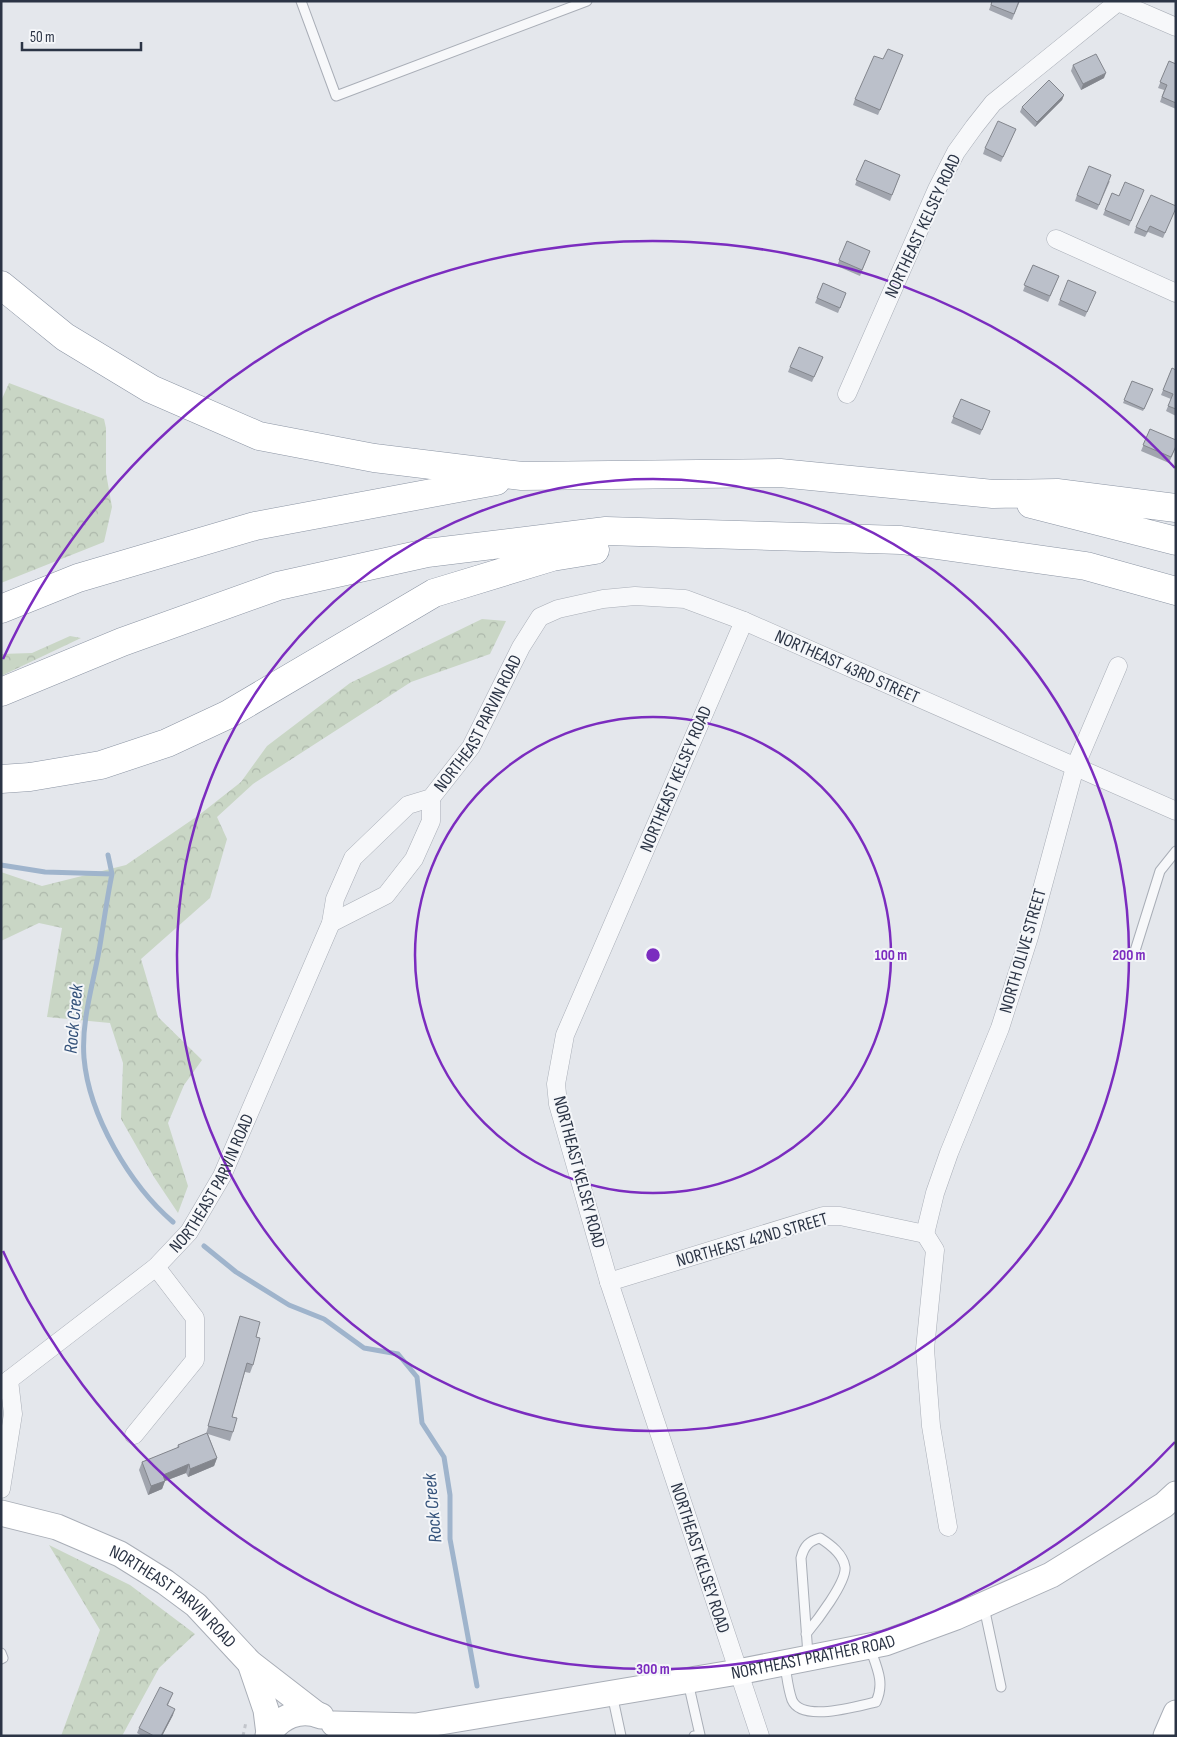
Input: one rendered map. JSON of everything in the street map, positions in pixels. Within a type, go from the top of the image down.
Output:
[{"type":"highway","points":[[1,285],[66,337],[151,389],[259,436],[374,458],[522,476],[780,473],[993,494],[1057,493],[1176,508]]},
{"type":"highway","points":[[1,609],[78,578],[255,526],[522,476]]},
{"type":"highway","points":[[993,494],[1176,541]]},
{"type":"highway","points":[[1,692],[122,642],[278,586],[446,551],[606,531],[901,540],[1086,566],[1176,591]]},
{"type":"highway","points":[[1,779],[30,777],[101,765],[166,743],[227,715],[434,594],[552,557],[698,534]]},
{"type":"highway","points":[[1086,566],[1176,608]]},
{"type":"main road","name":"NORTHEAST PRATHER ROAD","points":[[268,1735],[277,1723],[288,1716],[302,1712],[331,1724],[408,1731],[738,1672],[800,1652],[885,1643],[1051,1575],[1164,1505],[1176,1494]]},
{"type":"main road","name":"NORTHEAST PARVIN ROAD","points":[[1,1514],[57,1527],[120,1554],[165,1582],[196,1605],[250,1663],[331,1724]]},
{"type":"main road","name":"NORTHEAST PARVIN ROAD","points":[[250,1663],[266,1710],[268,1735]]},
{"type":"main road","points":[[1166,1736],[1176,1713]]},
{"type":"street","points":[[1118,2],[1176,27]]},
{"type":"street","name":"NORTHEAST KELSEY ROAD","points":[[847,394],[937,189],[956,152],[993,103],[1118,2]]},
{"type":"street","points":[[1056,238],[1176,293]]},
{"type":"street","name":"NORTHEAST 43RD STREET","points":[[521,647],[540,617],[558,609],[603,599],[635,596],[685,599],[744,621],[1176,811]]},
{"type":"street","name":"NORTHEAST KELSEY ROAD","points":[[744,621],[565,1035],[556,1084],[558,1104],[609,1282],[760,1736]]},
{"type":"street","name":"NORTHEAST PARVIN ROAD","points":[[1,1490],[13,1414],[5,1385],[156,1267],[189,1232],[222,1176],[331,923],[335,899],[353,858],[408,805],[431,798],[471,747],[521,647]]},
{"type":"street","name":"NORTH OLIVE STREET","points":[[925,1234],[935,1193],[949,1153],[1000,1028],[1029,937],[1076,767],[1118,666]]},
{"type":"street","name":"NORTHEAST PARVIN ROAD","points":[[331,923],[386,895],[414,859],[431,821],[431,798]]},
{"type":"street","name":"NORTHEAST 42ND STREET","points":[[609,1282],[823,1216],[840,1216],[925,1234]]},
{"type":"street","points":[[925,1234],[935,1250],[925,1349],[931,1426],[948,1527]]},
{"type":"street","points":[[134,1435],[195,1360],[196,1318],[156,1267]]},
{"type":"lane","points":[[301,1],[336,96],[587,1]]},
{"type":"lane","points":[[1134,954],[1160,870],[1176,851]]},
{"type":"lane","points":[[800,1652],[842,1580],[845,1569],[842,1559],[832,1545],[820,1538],[811,1540],[803,1549],[801,1558],[800,1652],[793,1702],[801,1709],[813,1714],[876,1702],[882,1690],[880,1677],[869,1646]]},
{"type":"lane","points":[[984,1604],[1001,1688]]},
{"type":"lane","points":[[1,1653],[3,1658],[1,1659]]},
{"type":"lane","points":[[688,1681],[700,1735],[694,1736]]},
{"type":"lane","points":[[612,1694],[621,1736]]},
{"type":"green space","points":[[9,383],[104,419],[106,428],[106,473],[112,507],[104,542],[1,583],[1,401]]},
{"type":"green space","points":[[482,619],[506,621],[490,654],[411,682],[253,784],[217,817],[227,839],[210,898],[141,959],[158,1017],[202,1060],[184,1085],[168,1123],[188,1186],[178,1213],[154,1177],[121,1119],[123,1063],[110,1023],[47,1017],[62,928],[39,923],[1,941],[1,872],[42,886],[126,865],[199,815],[241,782],[267,746],[350,683]]},
{"type":"green space","points":[[70,636],[81,638],[1,676],[1,654],[32,653]]},
{"type":"green space","points":[[49,1545],[130,1585],[195,1634],[159,1668],[122,1736],[61,1736],[100,1630]]},
{"type":"building","points":[[992,1],[1019,1],[1014,14],[991,5]]},
{"type":"building","points":[[888,49],[903,55],[880,110],[855,99],[874,56],[883,59]]},
{"type":"building","points":[[1096,54],[1106,73],[1083,84],[1073,65]]},
{"type":"building","points":[[1169,61],[1176,64],[1176,103],[1162,97],[1167,85],[1160,82]]},
{"type":"building","points":[[1049,80],[1064,95],[1037,122],[1022,107]]},
{"type":"building","points":[[998,121],[1016,129],[1003,157],[985,148]]},
{"type":"building","points":[[865,160],[900,175],[892,195],[856,180]]},
{"type":"building","points":[[1089,166],[1111,175],[1099,205],[1077,195]]},
{"type":"building","points":[[1125,182],[1144,190],[1131,221],[1105,210],[1112,193],[1119,196]]},
{"type":"building","points":[[1151,195],[1176,206],[1165,233],[1150,226],[1147,232],[1136,227]]},
{"type":"building","points":[[847,241],[870,251],[862,270],[839,260]]},
{"type":"building","points":[[1033,265],[1059,276],[1050,296],[1024,285]]},
{"type":"building","points":[[1068,280],[1096,292],[1087,312],[1060,300]]},
{"type":"building","points":[[823,283],[846,293],[840,308],[817,298]]},
{"type":"building","points":[[799,347],[823,357],[814,377],[790,367]]},
{"type":"building","points":[[1172,368],[1176,370],[1176,409],[1168,406],[1173,394],[1163,390]]},
{"type":"building","points":[[1132,381],[1153,389],[1144,409],[1124,400]]},
{"type":"building","points":[[961,399],[990,411],[982,430],[953,417]]},
{"type":"building","points":[[1150,429],[1176,440],[1176,446],[1171,457],[1143,445]]},
{"type":"building","points":[[240,1316],[260,1322],[256,1337],[260,1338],[253,1365],[247,1363],[232,1417],[237,1418],[233,1432],[208,1426]]},
{"type":"building","points":[[207,1433],[217,1458],[190,1469],[189,1464],[163,1475],[165,1481],[151,1486],[142,1462]]},
{"type":"building","points":[[160,1687],[173,1693],[167,1705],[175,1709],[161,1736],[154,1736],[139,1728]]},
{"type":"waterway","name":"Rock Creek","points":[[108,855],[112,874],[84,1029],[84,1058],[87,1080],[103,1126],[114,1148],[142,1189],[173,1222]]},
{"type":"waterway","points":[[1,865],[45,872],[112,874]]},
{"type":"waterway","name":"Rock Creek","points":[[204,1246],[236,1272],[289,1305],[324,1319],[364,1348],[398,1354],[417,1377],[422,1423],[444,1457],[450,1495],[450,1539],[477,1686]]}]
